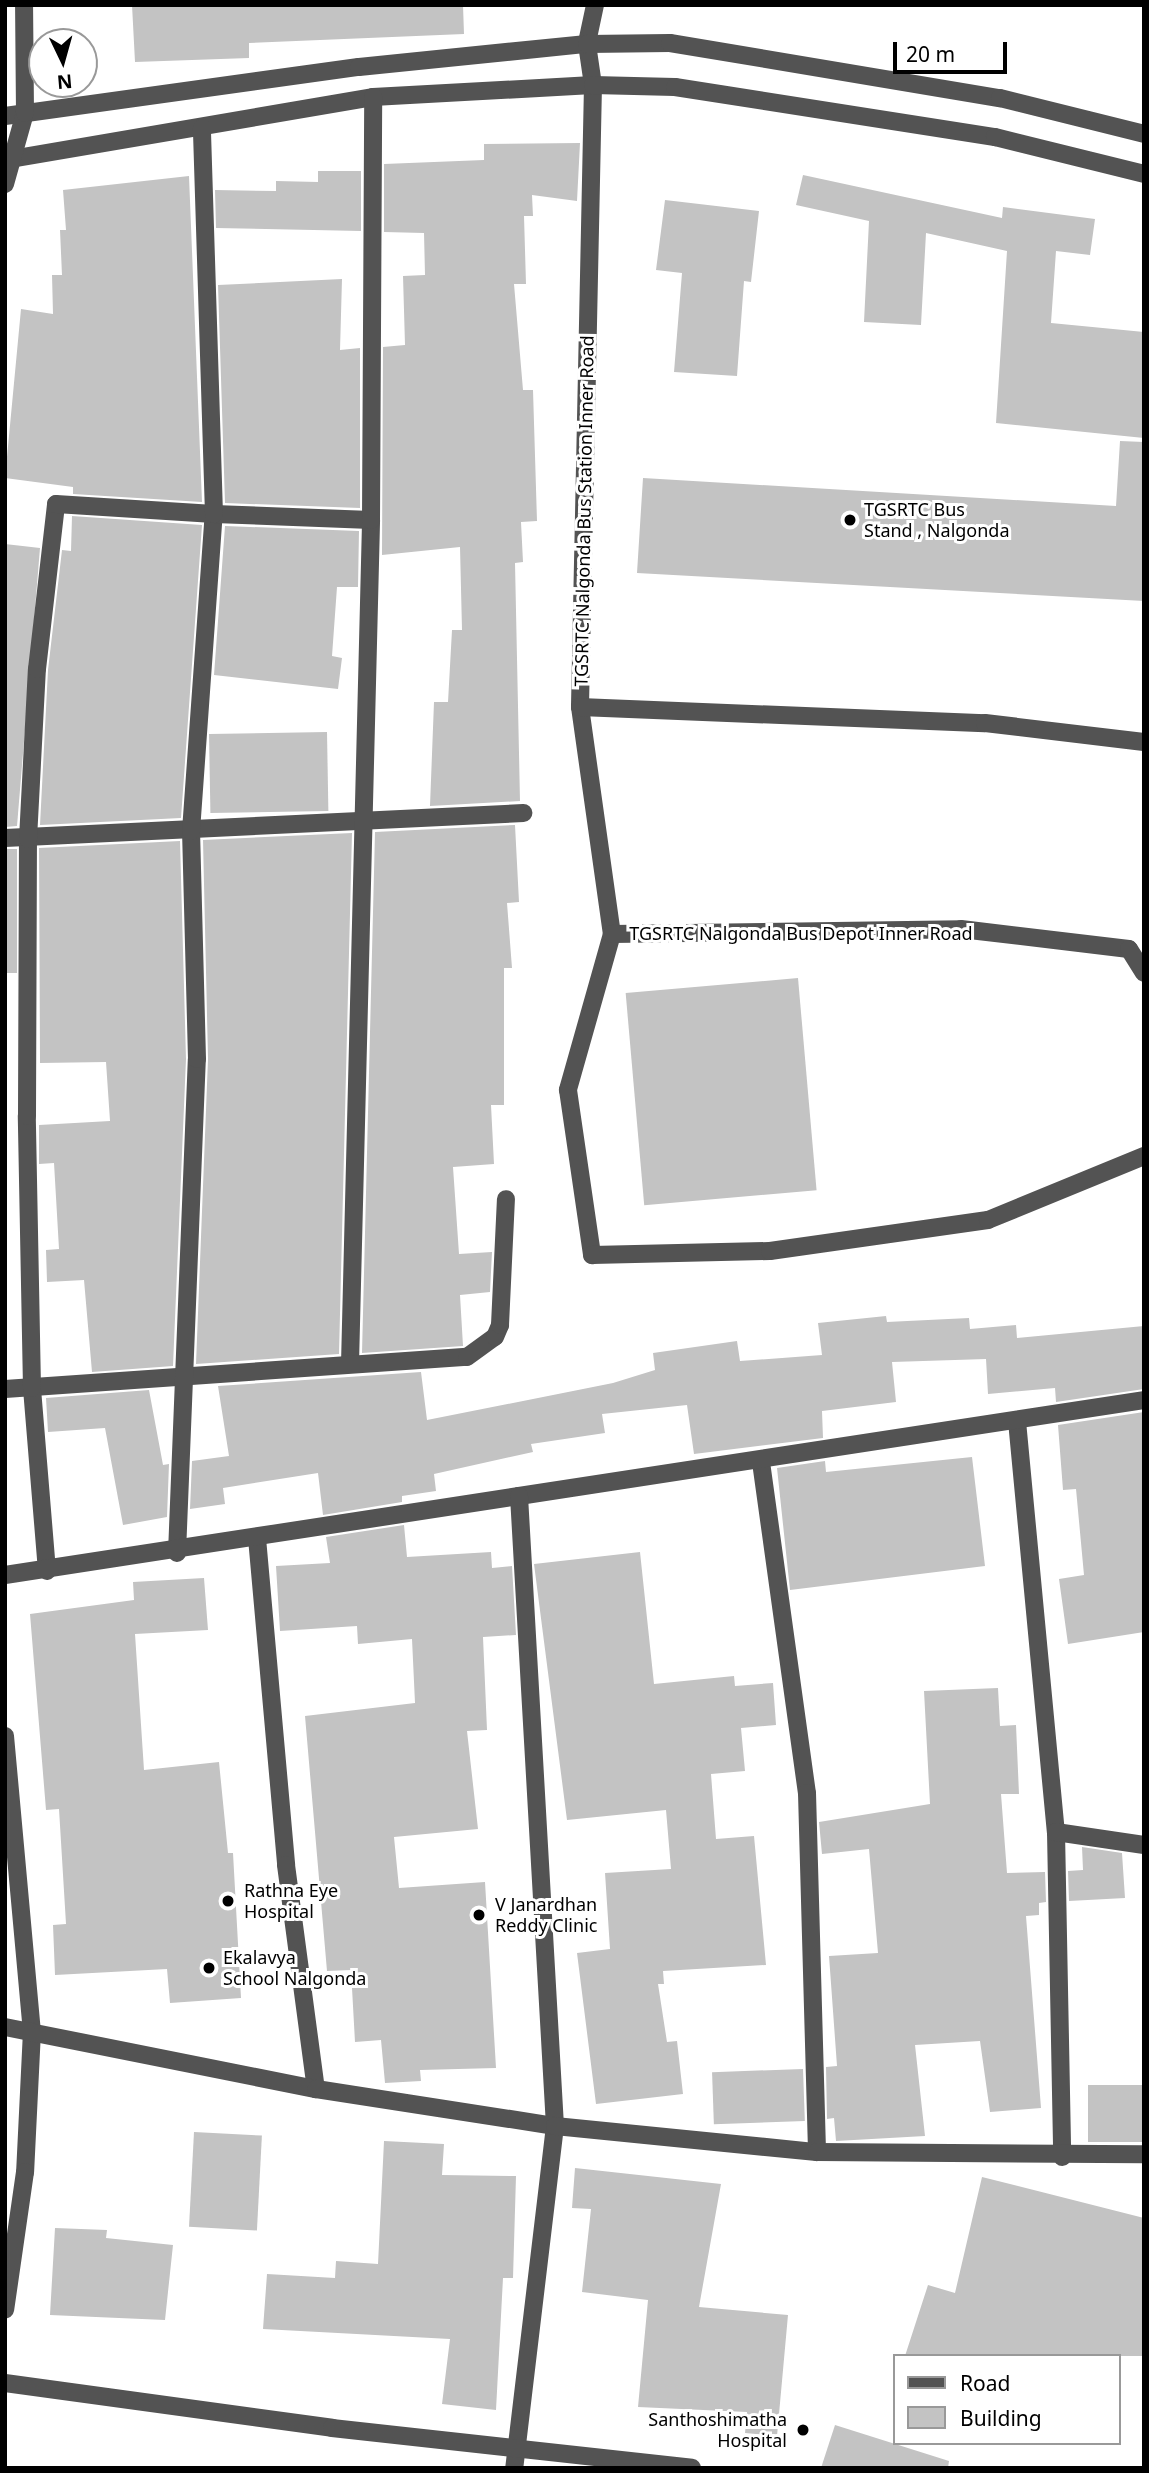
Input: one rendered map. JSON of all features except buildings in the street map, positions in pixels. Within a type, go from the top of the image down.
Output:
[{"type":"street","points":[[5,184],[8,160],[25,113],[24,5]]},
{"type":"street","name":"TGSRTC Nalgonda Bus Station Inner Road","points":[[595,5],[587,44],[593,85],[580,708],[985,723],[1144,742]]},
{"type":"street","points":[[5,116],[181,89],[587,44],[670,43],[1000,98],[1144,134]]},
{"type":"street","points":[[8,160],[373,97],[593,85],[675,87],[995,137],[1144,174]]},
{"type":"street","points":[[350,1364],[360,816],[371,520],[373,97]]},
{"type":"street","points":[[177,1553],[180,1377],[197,1059],[191,831],[214,514],[202,128]]},
{"type":"street","points":[[47,1571],[32,1388],[27,839],[37,669],[57,504],[371,520]]},
{"type":"street","name":"TGSRTC Nalgonda Bus Depot Inner Road","points":[[580,708],[612,934],[568,1090],[592,1255],[770,1251],[988,1220],[1144,1156]]},
{"type":"street","points":[[5,838],[191,831],[360,816],[523,813]]},
{"type":"street","name":"TGSRTC Nalgonda Bus Depot Inner Road","points":[[612,934],[961,929],[1129,949],[1144,973]]},
{"type":"street","points":[[5,1389],[457,1359],[495,1337],[503,1310],[506,1199]]},
{"type":"street","points":[[5,1575],[177,1553],[519,1496],[761,1462],[1144,1401]]},
{"type":"street","points":[[1017,1422],[1056,1832],[1062,2157]]},
{"type":"street","points":[[761,1462],[807,1793],[817,2152]]},
{"type":"street","points":[[514,2468],[555,2126],[519,1496]]},
{"type":"street","points":[[257,1538],[286,1865],[316,2089]]},
{"type":"street","points":[[5,1736],[32,2031],[25,2172],[5,2310]]},
{"type":"street","points":[[1056,1832],[1144,1845]]},
{"type":"street","points":[[5,2027],[316,2089],[555,2126],[817,2152],[1062,2157],[1144,2154]]},
{"type":"street","points":[[5,2383],[692,2468]]},
{"type":"place","name":"TGSRTC Bus Stand , Nalgonda","points":[[850,520]]},
{"type":"place","name":"Rathna Eye Hospital","points":[[228,1901]]},
{"type":"place","name":"V Janardhan Reddy Clinic","points":[[479,1915]]},
{"type":"place","name":"Ekalavya School Nalgonda","points":[[209,1968]]},
{"type":"place","name":"Santhoshimatha Hospital","points":[[803,2430]]}]
